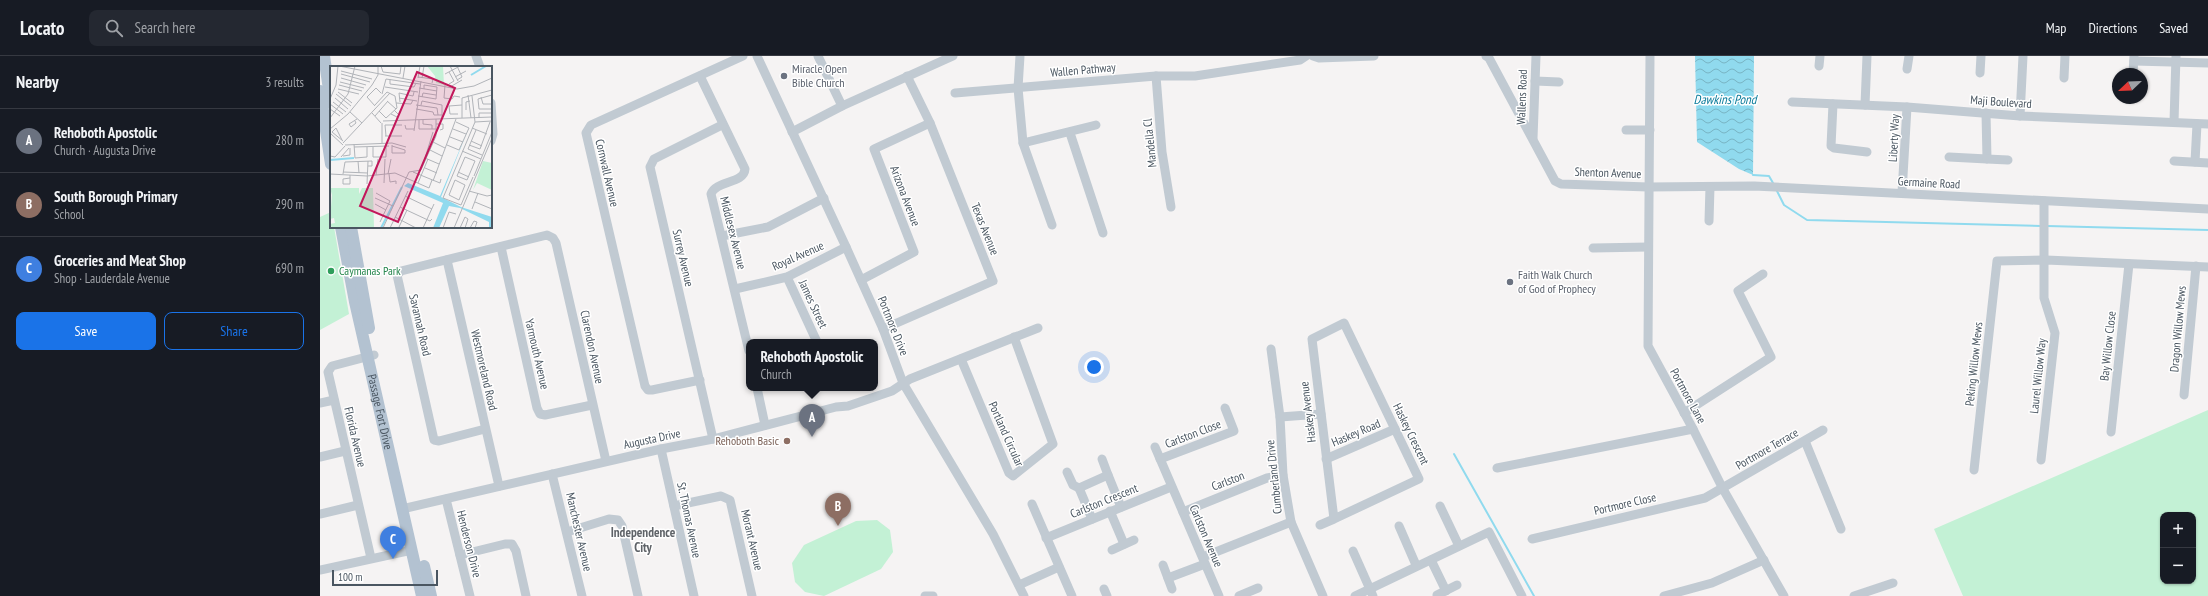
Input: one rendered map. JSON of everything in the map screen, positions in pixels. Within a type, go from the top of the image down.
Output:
[{"type":"main road","points":[[324,56],[330,96]]},
{"type":"main road","points":[[320,91],[323,124],[330,159]]},
{"type":"main road","name":"Passage Fort Drive","points":[[341,228],[406,508],[431,596]]},
{"type":"main road","name":"Passage Fort Drive","points":[[351,228],[370,356]]},
{"type":"main road","name":"Passage Fort Drive","points":[[406,508],[412,550],[422,596]]},
{"type":"street","points":[[476,56],[480,66]]},
{"type":"street","name":"Cornwall Avenue","points":[[700,380],[648,390],[645,386],[586,133],[591,125],[743,56]]},
{"type":"street","name":"Portmore Drive","points":[[757,56],[824,198],[883,329],[903,383],[993,534],[1024,596]]},
{"type":"street","points":[[818,56],[842,106]]},
{"type":"street","points":[[792,132],[842,106],[953,56]]},
{"type":"street","points":[[1020,56],[1018,88],[1023,143],[1052,225]]},
{"type":"street","name":"Wallen Pathway","points":[[955,93],[1156,76],[1195,76],[1300,60],[1306,56]]},
{"type":"street","points":[[1313,56],[1319,58],[1374,56]]},
{"type":"street","name":"Shenton Avenue","points":[[1486,56],[1489,58],[1555,181],[1561,184],[1648,187],[1650,56]]},
{"type":"street","name":"Wallens Road","points":[[1533,140],[1536,56]]},
{"type":"street","points":[[1819,66],[1820,56]]},
{"type":"street","points":[[1865,105],[1867,56]]},
{"type":"street","points":[[1908,70],[1909,56]]},
{"type":"street","points":[[1980,73],[1981,56]]},
{"type":"street","points":[[2020,116],[2023,56]]},
{"type":"street","points":[[2064,78],[2065,56]]},
{"type":"street","points":[[2134,58],[2176,59],[2208,63]]},
{"type":"street","points":[[2174,122],[2176,59]]},
{"type":"street","name":"Middlesex Avenue","points":[[700,76],[722,125],[745,169],[741,176],[714,189],[712,192],[746,339]]},
{"type":"street","name":"Texas Avenue","points":[[883,329],[993,281],[930,123],[906,76]]},
{"type":"street","name":"Mandella Cl","points":[[1156,76],[1162,152],[1171,207]]},
{"type":"street","points":[[1535,81],[1559,82]]},
{"type":"street","name":"Maji Boulevard","points":[[1792,102],[1907,107],[2020,116],[2208,124]]},
{"type":"street","points":[[1833,104],[1831,146],[1834,148],[1867,152]]},
{"type":"street","name":"Liberty Way","points":[[1902,194],[1907,107]]},
{"type":"street","points":[[1986,113],[1987,159]]},
{"type":"street","points":[[492,118],[492,138]]},
{"type":"street","name":"Arizona Avenue","points":[[861,280],[914,252],[874,149],[930,123]]},
{"type":"street","points":[[2195,162],[2197,124]]},
{"type":"street","name":"Surrey Avenue","points":[[713,438],[650,164],[654,159],[722,125]]},
{"type":"street","points":[[1023,143],[1070,133],[1096,125]]},
{"type":"street","points":[[1626,130],[1650,130]]},
{"type":"street","points":[[1070,133],[1103,233]]},
{"type":"street","points":[[1949,157],[2008,160]]},
{"type":"street","points":[[2174,161],[2208,163]]},
{"type":"street","name":"Germaine Road","points":[[1648,187],[1783,188],[2208,209]]},
{"type":"street","name":"Portmore Lane","points":[[1648,187],[1648,346],[1693,429],[1723,489],[1784,596]]},
{"type":"street","points":[[1709,221],[1710,187]]},
{"type":"street","points":[[722,236],[768,227],[824,198]]},
{"type":"street","name":"Laurel Willow Way","points":[[2041,460],[2055,333],[2044,298],[2046,260],[2044,201]]},
{"type":"street","name":"Savannah Road","points":[[485,429],[439,441],[434,440],[397,275],[401,271],[547,235],[553,238]]},
{"type":"street","name":"Clarendon Avenue","points":[[553,238],[556,243],[606,461]]},
{"type":"street","name":"Yarmouth Avenue","points":[[501,247],[537,408],[540,414],[545,416],[592,405]]},
{"type":"street","name":"Royal Avenue","points":[[735,289],[787,277],[846,247]]},
{"type":"street","points":[[1593,248],[1648,247]]},
{"type":"street","name":"Westmoreland Road","points":[[447,260],[499,486]]},
{"type":"street","points":[[2046,260],[2208,267]]},
{"type":"street","name":"Peking Willow Mews","points":[[1974,470],[1997,261],[2046,260]]},
{"type":"street","name":"Bay Willow Close","points":[[2111,432],[2130,264]]},
{"type":"street","name":"Dragon Willow Mews","points":[[2184,395],[2196,266]]},
{"type":"street","points":[[1684,412],[1771,357],[1738,291],[1763,274]]},
{"type":"street","name":"James Street","points":[[787,277],[816,339]]},
{"type":"street","name":"Haskey Avenue","points":[[1334,519],[1312,339],[1344,324]]},
{"type":"street","name":"Haskey Crescent","points":[[1320,524],[1334,519],[1419,479],[1344,324]]},
{"type":"street","name":"Augusta Drive","points":[[406,508],[661,448],[713,438],[836,407],[848,406],[892,391],[903,383],[1038,328]]},
{"type":"street","name":"Portland Circular","points":[[961,359],[1009,473],[1013,476],[1053,444],[1014,338]]},
{"type":"street","name":"Cumberland Drive","points":[[1271,349],[1280,417],[1283,475],[1291,522],[1323,596]]},
{"type":"street","name":"Florida Avenue","points":[[370,356],[332,366],[329,369],[328,374],[371,558]]},
{"type":"street","points":[[758,391],[765,425]]},
{"type":"street","points":[[320,403],[334,400]]},
{"type":"street","name":"Carlston Close","points":[[1160,459],[1192,445],[1234,431],[1225,408]]},
{"type":"street","points":[[1280,417],[1321,414]]},
{"type":"street","name":"Haskey Road","points":[[1326,459],[1395,429]]},
{"type":"street","points":[[1497,468],[1693,429]]},
{"type":"street","name":"Portmore Terrace","points":[[1723,489],[1823,430]]},
{"type":"street","points":[[1805,440],[1841,529]]},
{"type":"street","name":"Carlston Avenue","points":[[1155,447],[1219,596]]},
{"type":"street","name":"St. Thomas Avenue","points":[[661,448],[694,596]]},
{"type":"street","points":[[320,457],[345,451]]},
{"type":"street","points":[[1102,459],[1121,507]]},
{"type":"street","points":[[1067,472],[1073,485],[1079,488],[1092,519]]},
{"type":"street","name":"Manchester Avenue","points":[[552,474],[582,596]]},
{"type":"street","points":[[1079,488],[1108,475]]},
{"type":"street","name":"Carlston","points":[[1183,512],[1267,478],[1283,475]]},
{"type":"street","name":"Carlston Crescent","points":[[1046,538],[1171,487]]},
{"type":"street","name":"Portmore Close","points":[[1532,539],[1705,498],[1723,489]]},
{"type":"street","name":"Morant Avenue","points":[[674,506],[721,496],[730,500],[752,596]]},
{"type":"street","name":"Henderson Drive","points":[[446,499],[470,596]]},
{"type":"street","points":[[1032,504],[1072,596]]},
{"type":"street","points":[[320,514],[358,505]]},
{"type":"street","points":[[1440,506],[1459,546]]},
{"type":"street","points":[[1110,511],[1124,544]]},
{"type":"street","points":[[567,532],[609,519],[618,520],[622,526],[638,596]]},
{"type":"street","points":[[1168,578],[1204,560],[1291,522]]},
{"type":"street","points":[[1399,526],[1416,565]]},
{"type":"street","points":[[1355,596],[1372,592],[1416,565],[1431,560],[1489,532],[1522,596]]},
{"type":"street","points":[[1112,550],[1134,540]]},
{"type":"street","points":[[460,555],[505,544],[512,544],[516,551],[526,596]]},
{"type":"street","points":[[320,570],[412,550]]},
{"type":"street","points":[[1353,551],[1372,592]]},
{"type":"street","points":[[1431,560],[1446,591]]},
{"type":"street","points":[[1664,596],[1712,583],[1764,560]]},
{"type":"street","points":[[1162,565],[1172,589]]},
{"type":"street","points":[[1019,585],[1059,567]]},
{"type":"street","points":[[1854,596],[1893,583]]},
{"type":"street","points":[[1437,595],[1457,585]]},
{"type":"street","points":[[1239,596],[1258,588]]},
{"type":"street","points":[[925,596],[933,596]]},
{"type":"green space","name":"Caymanas Park","points":[[330,212],[330,228],[334,228],[349,314],[320,330],[320,217]]},
{"type":"green space","points":[[2208,410],[2208,596],[1963,596],[1934,529]]},
{"type":"green space","points":[[877,520],[890,530],[893,552],[881,569],[824,596],[805,592],[795,582],[792,563],[804,545],[856,521]]},
{"type":"water","name":"Dawkins Pond","points":[[1695,56],[1754,56],[1753,175],[1739,169],[1697,142]]},
{"type":"waterway","points":[[1753,175],[1769,176],[1773,183]]},
{"type":"waterway","points":[[1777,191],[1784,205],[1807,220],[2041,226]]},
{"type":"waterway","points":[[2047,226],[2208,230]]},
{"type":"waterway","points":[[1454,454],[1534,596]]},
{"type":"place","name":"Miracle Open Bible Church","points":[[784,76]]},
{"type":"place","name":"Caymanas Park","points":[[331,271]]},
{"type":"place","name":"Faith Walk Church of God of Prophecy","points":[[1510,282]]},
{"type":"place","name":"Rehoboth Apostolic","points":[[812,437]]},
{"type":"place","name":"Rehoboth Basic","points":[[787,441]]},
{"type":"place","name":"South Borough Primary","points":[[838,526]]},
{"type":"place","name":"Groceries and Meat Shop","points":[[393,559]]},
{"type":"district","name":"Independence City","points":[[643,540]]}]
